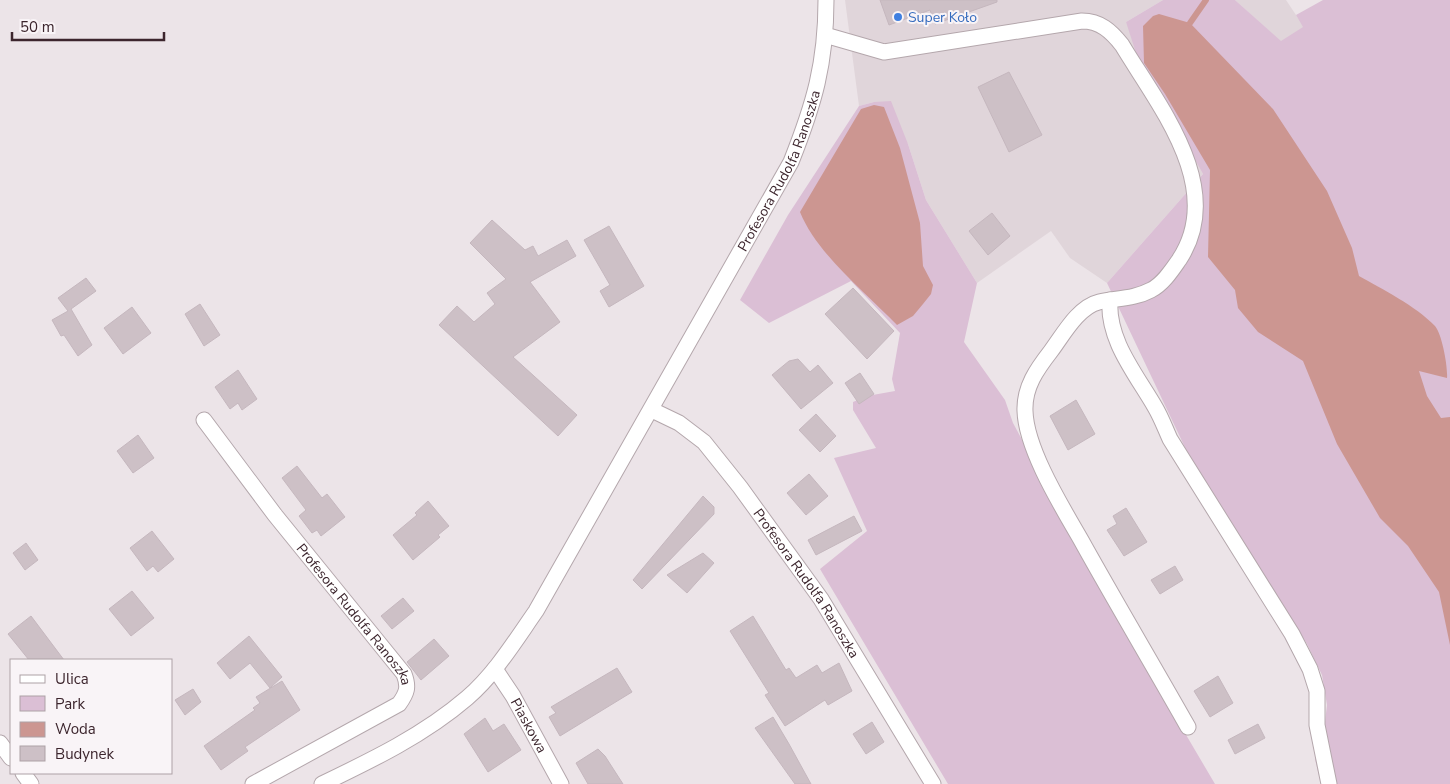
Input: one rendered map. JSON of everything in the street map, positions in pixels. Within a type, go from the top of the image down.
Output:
[{"type":"street","name":"Profesora Rudolfa Ranoszka","points":[[322,784],[427,729],[468,698],[495,669],[536,611],[652,410],[791,162],[810,115],[824,60],[826,0]]},
{"type":"street","points":[[826,35],[884,52],[1082,21],[1097,24],[1113,33],[1183,148],[1195,191],[1195,218],[1186,250],[1172,270],[1154,289],[1136,296],[1098,302],[1084,309],[1048,354],[1032,379],[1027,392],[1025,413],[1031,439],[1069,519],[1187,726]]},
{"type":"street","points":[[1110,300],[1111,327],[1124,355],[1156,409],[1170,439],[1266,593],[1310,668],[1316,691],[1317,724],[1329,784]]},
{"type":"street","name":"Profesora Rudolfa Ranoszka","points":[[652,410],[679,422],[704,442],[740,488],[821,599],[934,784]]},
{"type":"street","name":"Profesora Rudolfa Ranoszka","points":[[204,420],[275,514],[404,674],[407,683],[406,694],[399,704],[253,784]]},
{"type":"street","name":"Piaskowa","points":[[495,669],[513,696],[561,784]]},
{"type":"street","points":[[0,743],[10,757]]},
{"type":"street","points":[[23,774],[31,784]]},
{"type":"shaded area","points":[[845,0],[1163,0],[1126,22],[1203,174],[1107,283],[1070,258],[1051,231],[977,283],[926,200],[908,144],[874,102],[859,106]]},
{"type":"shaded area","points":[[1235,0],[1286,0],[1304,27],[1281,42]]},
{"type":"green space","points":[[1163,0],[1235,0],[1281,41],[1303,27],[1296,15],[1323,0],[1450,0],[1450,784],[1321,784],[1315,759],[1323,738],[1327,705],[1322,675],[1307,644],[1190,458],[1107,283],[1203,174],[1137,56],[1126,22]]},
{"type":"green space","points":[[891,101],[908,144],[926,200],[977,283],[964,342],[1005,400],[1013,423],[1139,655],[1215,784],[948,784],[820,569],[867,531],[834,458],[876,448],[853,410],[853,402],[867,396],[895,391],[892,379],[900,333],[851,281],[769,323],[740,300],[788,215],[859,106],[874,102]]},
{"type":"water","points":[[1159,14],[1190,23],[1273,109],[1327,191],[1352,248],[1359,276],[1409,305],[1438,330],[1447,366],[1447,378],[1419,371],[1427,396],[1441,418],[1450,417],[1450,645],[1439,592],[1408,546],[1380,518],[1337,444],[1303,361],[1258,332],[1238,308],[1235,290],[1208,257],[1210,170],[1165,94],[1144,63],[1143,26],[1153,16]]},
{"type":"water","points":[[874,105],[884,107],[900,148],[920,223],[923,266],[933,285],[931,294],[913,316],[897,325],[830,258],[808,228],[800,212],[861,109]]},
{"type":"building","name":"Super Koło","points":[[880,0],[997,0],[997,2],[935,24],[930,10],[889,25]]},
{"type":"building","points":[[1009,72],[1042,135],[1009,152],[978,87]]},
{"type":"building","points":[[992,213],[1010,236],[988,255],[969,231]]},
{"type":"building","points":[[492,220],[525,250],[533,246],[538,256],[567,240],[576,256],[530,282],[560,322],[513,357],[577,415],[558,436],[439,325],[457,306],[474,322],[495,304],[487,293],[506,279],[470,243]]},
{"type":"building","points":[[609,226],[644,286],[609,307],[600,291],[610,285],[584,240]]},
{"type":"building","points":[[86,278],[96,291],[71,309],[92,345],[78,356],[64,335],[61,336],[52,320],[68,311],[58,298]]},
{"type":"building","points":[[853,288],[894,331],[867,359],[825,314]]},
{"type":"building","points":[[200,304],[220,335],[204,346],[185,314]]},
{"type":"building","points":[[132,307],[151,333],[123,354],[104,328]]},
{"type":"building","points":[[798,359],[810,372],[818,365],[833,383],[801,409],[772,375],[789,361]]},
{"type":"building","points":[[238,370],[257,399],[242,410],[238,403],[230,409],[215,387]]},
{"type":"building","points":[[860,373],[874,394],[859,404],[845,383]]},
{"type":"building","points":[[1076,400],[1095,434],[1068,450],[1050,416]]},
{"type":"building","points":[[816,414],[836,436],[820,452],[799,430]]},
{"type":"building","points":[[138,435],[154,458],[133,473],[117,451]]},
{"type":"building","points":[[297,466],[322,498],[327,494],[345,517],[321,536],[317,530],[312,533],[299,516],[306,510],[282,478]]},
{"type":"building","points":[[809,474],[828,496],[806,515],[787,493]]},
{"type":"building","points":[[703,496],[714,507],[714,514],[642,589],[633,580]]},
{"type":"building","points":[[428,501],[449,526],[438,535],[440,537],[413,560],[393,535],[417,515],[415,513]]},
{"type":"building","points":[[1126,508],[1147,542],[1124,556],[1107,530],[1117,524],[1113,516]]},
{"type":"building","points":[[854,516],[862,531],[816,555],[808,540]]},
{"type":"building","points":[[152,531],[174,559],[158,572],[153,566],[147,571],[130,548]]},
{"type":"building","points":[[26,543],[38,560],[25,570],[13,553]]},
{"type":"building","points":[[703,553],[714,563],[687,593],[667,575]]},
{"type":"building","points":[[1175,566],[1183,580],[1160,594],[1151,580]]},
{"type":"building","points":[[132,591],[154,618],[131,636],[109,609]]},
{"type":"building","points":[[403,598],[414,611],[392,629],[381,616]]},
{"type":"building","points":[[31,616],[63,659],[28,659],[8,634]]},
{"type":"building","points":[[753,616],[786,670],[789,668],[796,678],[817,665],[822,673],[839,663],[852,691],[828,705],[825,700],[785,726],[765,695],[769,693],[730,631]]},
{"type":"building","points":[[249,636],[282,677],[270,688],[250,663],[230,679],[217,663]]},
{"type":"building","points":[[434,639],[449,656],[421,680],[407,662]]},
{"type":"building","points":[[617,668],[632,692],[560,736],[549,717],[556,713],[551,707]]},
{"type":"building","points":[[1218,676],[1233,703],[1210,717],[1194,691]]},
{"type":"building","points":[[282,681],[300,710],[245,747],[248,751],[221,770],[204,746],[255,710],[253,708],[260,703],[256,697]]},
{"type":"building","points":[[193,689],[201,702],[185,715],[175,700]]},
{"type":"building","points":[[773,717],[811,784],[795,784],[755,728]]},
{"type":"building","points":[[485,718],[493,731],[504,724],[521,750],[488,772],[464,734]]},
{"type":"building","points":[[872,722],[884,742],[866,754],[853,734]]},
{"type":"building","points":[[1258,724],[1265,738],[1235,754],[1228,740]]},
{"type":"building","points":[[598,749],[605,756],[623,784],[588,784],[576,763]]},
{"type":"waterway","points":[[1190,23],[1206,0]]},
{"type":"place","name":"Super Koło","points":[[898,17]]}]
